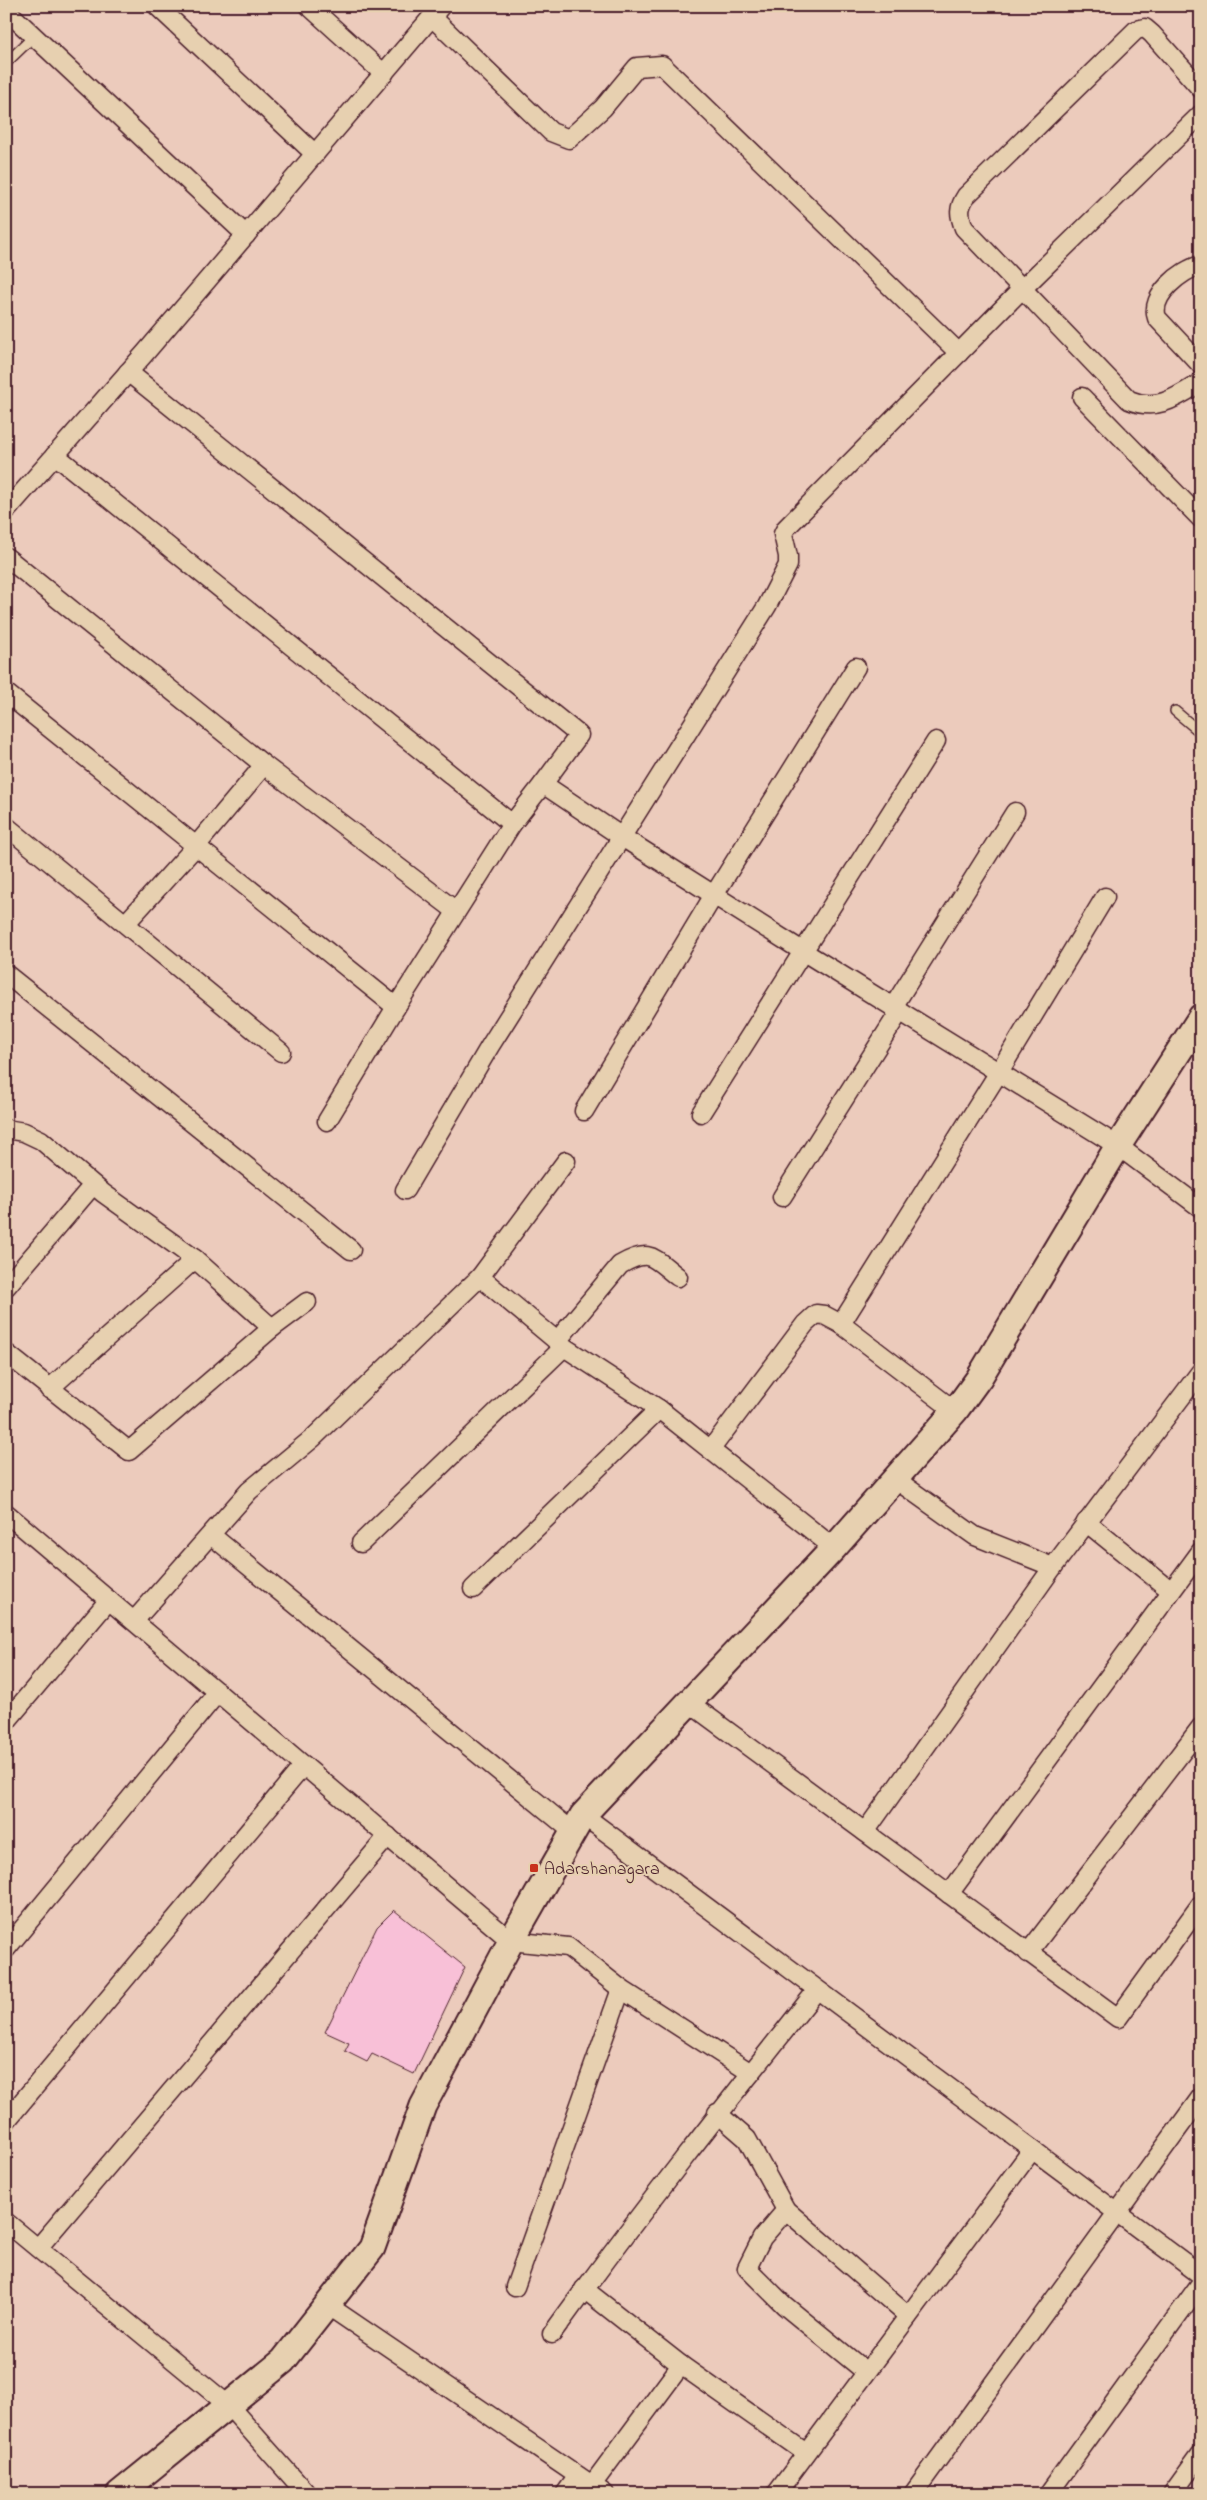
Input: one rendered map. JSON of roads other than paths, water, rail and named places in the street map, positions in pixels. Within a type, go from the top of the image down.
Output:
[{"type":"street","points":[[157,6],[315,154]]},
{"type":"street","points":[[309,6],[384,74]]},
{"type":"street","points":[[6,10],[246,235]]},
{"type":"street","points":[[6,510],[128,372],[437,12],[551,132],[569,139],[603,108],[637,67],[662,64],[959,353]]},
{"type":"street","points":[[1201,89],[1152,34],[1145,28],[1140,28],[966,196],[960,206],[959,217],[964,228],[1021,290],[1129,400],[1138,404],[1153,405],[1170,402],[1201,382]]},
{"type":"street","points":[[405,1190],[490,1046],[622,838],[782,579],[788,565],[783,534],[786,528],[1021,290],[1201,114]]},
{"type":"street","points":[[1201,265],[1182,273],[1163,293],[1154,310],[1157,318],[1201,365]]},
{"type":"street","points":[[128,372],[579,735],[512,824],[326,1121]]},
{"type":"street","points":[[1082,397],[1201,519]]},
{"type":"street","points":[[55,455],[512,824]]},
{"type":"street","points":[[6,557],[264,765],[456,911]]},
{"type":"street","points":[[584,1111],[714,895],[856,666]]},
{"type":"street","points":[[6,693],[396,1007]]},
{"type":"street","points":[[701,1113],[936,741]]},
{"type":"street","points":[[126,923],[196,846],[264,765]]},
{"type":"street","points":[[543,784],[622,838],[1118,1146],[1201,1208]]},
{"type":"street","points":[[782,1197],[1015,812]]},
{"type":"street","points":[[6,826],[282,1052]]},
{"type":"street","points":[[841,1324],[999,1072],[1105,897]]},
{"type":"street","points":[[6,974],[351,1250]]},
{"type":"street","points":[[119,2494],[283,2361],[372,2248],[424,2106],[511,1941],[577,1823],[688,1702],[834,1548],[956,1411],[979,1378],[1118,1146],[1201,1017]]},
{"type":"street","points":[[6,1129],[24,1132],[41,1140],[93,1185],[195,1259],[272,1328]]},
{"type":"street","points":[[134,1621],[249,1491],[313,1438],[480,1277],[566,1161]]},
{"type":"street","points":[[6,1287],[93,1185]]},
{"type":"street","points":[[360,1543],[561,1344],[620,1265],[642,1254],[650,1255],[678,1277]]},
{"type":"street","points":[[49,1389],[195,1259]]},
{"type":"street","points":[[480,1277],[561,1344],[659,1409],[834,1548]]},
{"type":"street","points":[[6,1353],[129,1451],[272,1328],[308,1302]]},
{"type":"street","points":[[711,1449],[805,1324],[816,1314],[824,1315],[841,1324],[956,1411]]},
{"type":"street","points":[[865,1832],[1053,1567],[1201,1371]]},
{"type":"street","points":[[473,1589],[659,1409]]},
{"type":"street","points":[[895,1479],[975,1536],[1053,1567]]},
{"type":"street","points":[[6,1512],[511,1941],[568,1948],[621,1989],[750,2073]]},
{"type":"street","points":[[1086,1522],[1170,1590]]},
{"type":"street","points":[[211,1535],[577,1823],[817,1990],[1201,2275]]},
{"type":"street","points":[[949,1894],[1170,1590],[1201,1551]]},
{"type":"street","points":[[6,1722],[109,1600]]},
{"type":"street","points":[[6,1949],[218,1692]]},
{"type":"street","points":[[688,1702],[1118,2018],[1201,1904]]},
{"type":"street","points":[[1028,1953],[1201,1727]]},
{"type":"street","points":[[6,2121],[304,1765]]},
{"type":"street","points":[[38,2248],[388,1836]]},
{"type":"street","points":[[514,2287],[621,1989]]},
{"type":"street","points":[[552,2334],[717,2113],[817,1990]]},
{"type":"street","points":[[913,2494],[1115,2212],[1201,2097]]},
{"type":"street","points":[[717,2113],[747,2139],[786,2210],[908,2316]]},
{"type":"street","points":[[776,2494],[1032,2150]]},
{"type":"street","points":[[786,2210],[762,2238],[747,2268],[784,2305],[866,2372]]},
{"type":"street","points":[[6,2222],[228,2405],[307,2494]]},
{"type":"street","points":[[1048,2494],[1201,2283]]},
{"type":"street","points":[[584,2289],[682,2366],[806,2453]]},
{"type":"street","points":[[328,2305],[592,2485]]},
{"type":"street","points":[[565,2494],[592,2485],[682,2366]]},
{"type":"street","points":[[1172,2494],[1201,2454]]},
{"type":"lane","points":[[6,63],[33,37]]},
{"type":"lane","points":[[1175,711],[1201,733]]},
{"type":"place","name":"Adarshanagara","points":[[534,1868]]}]
